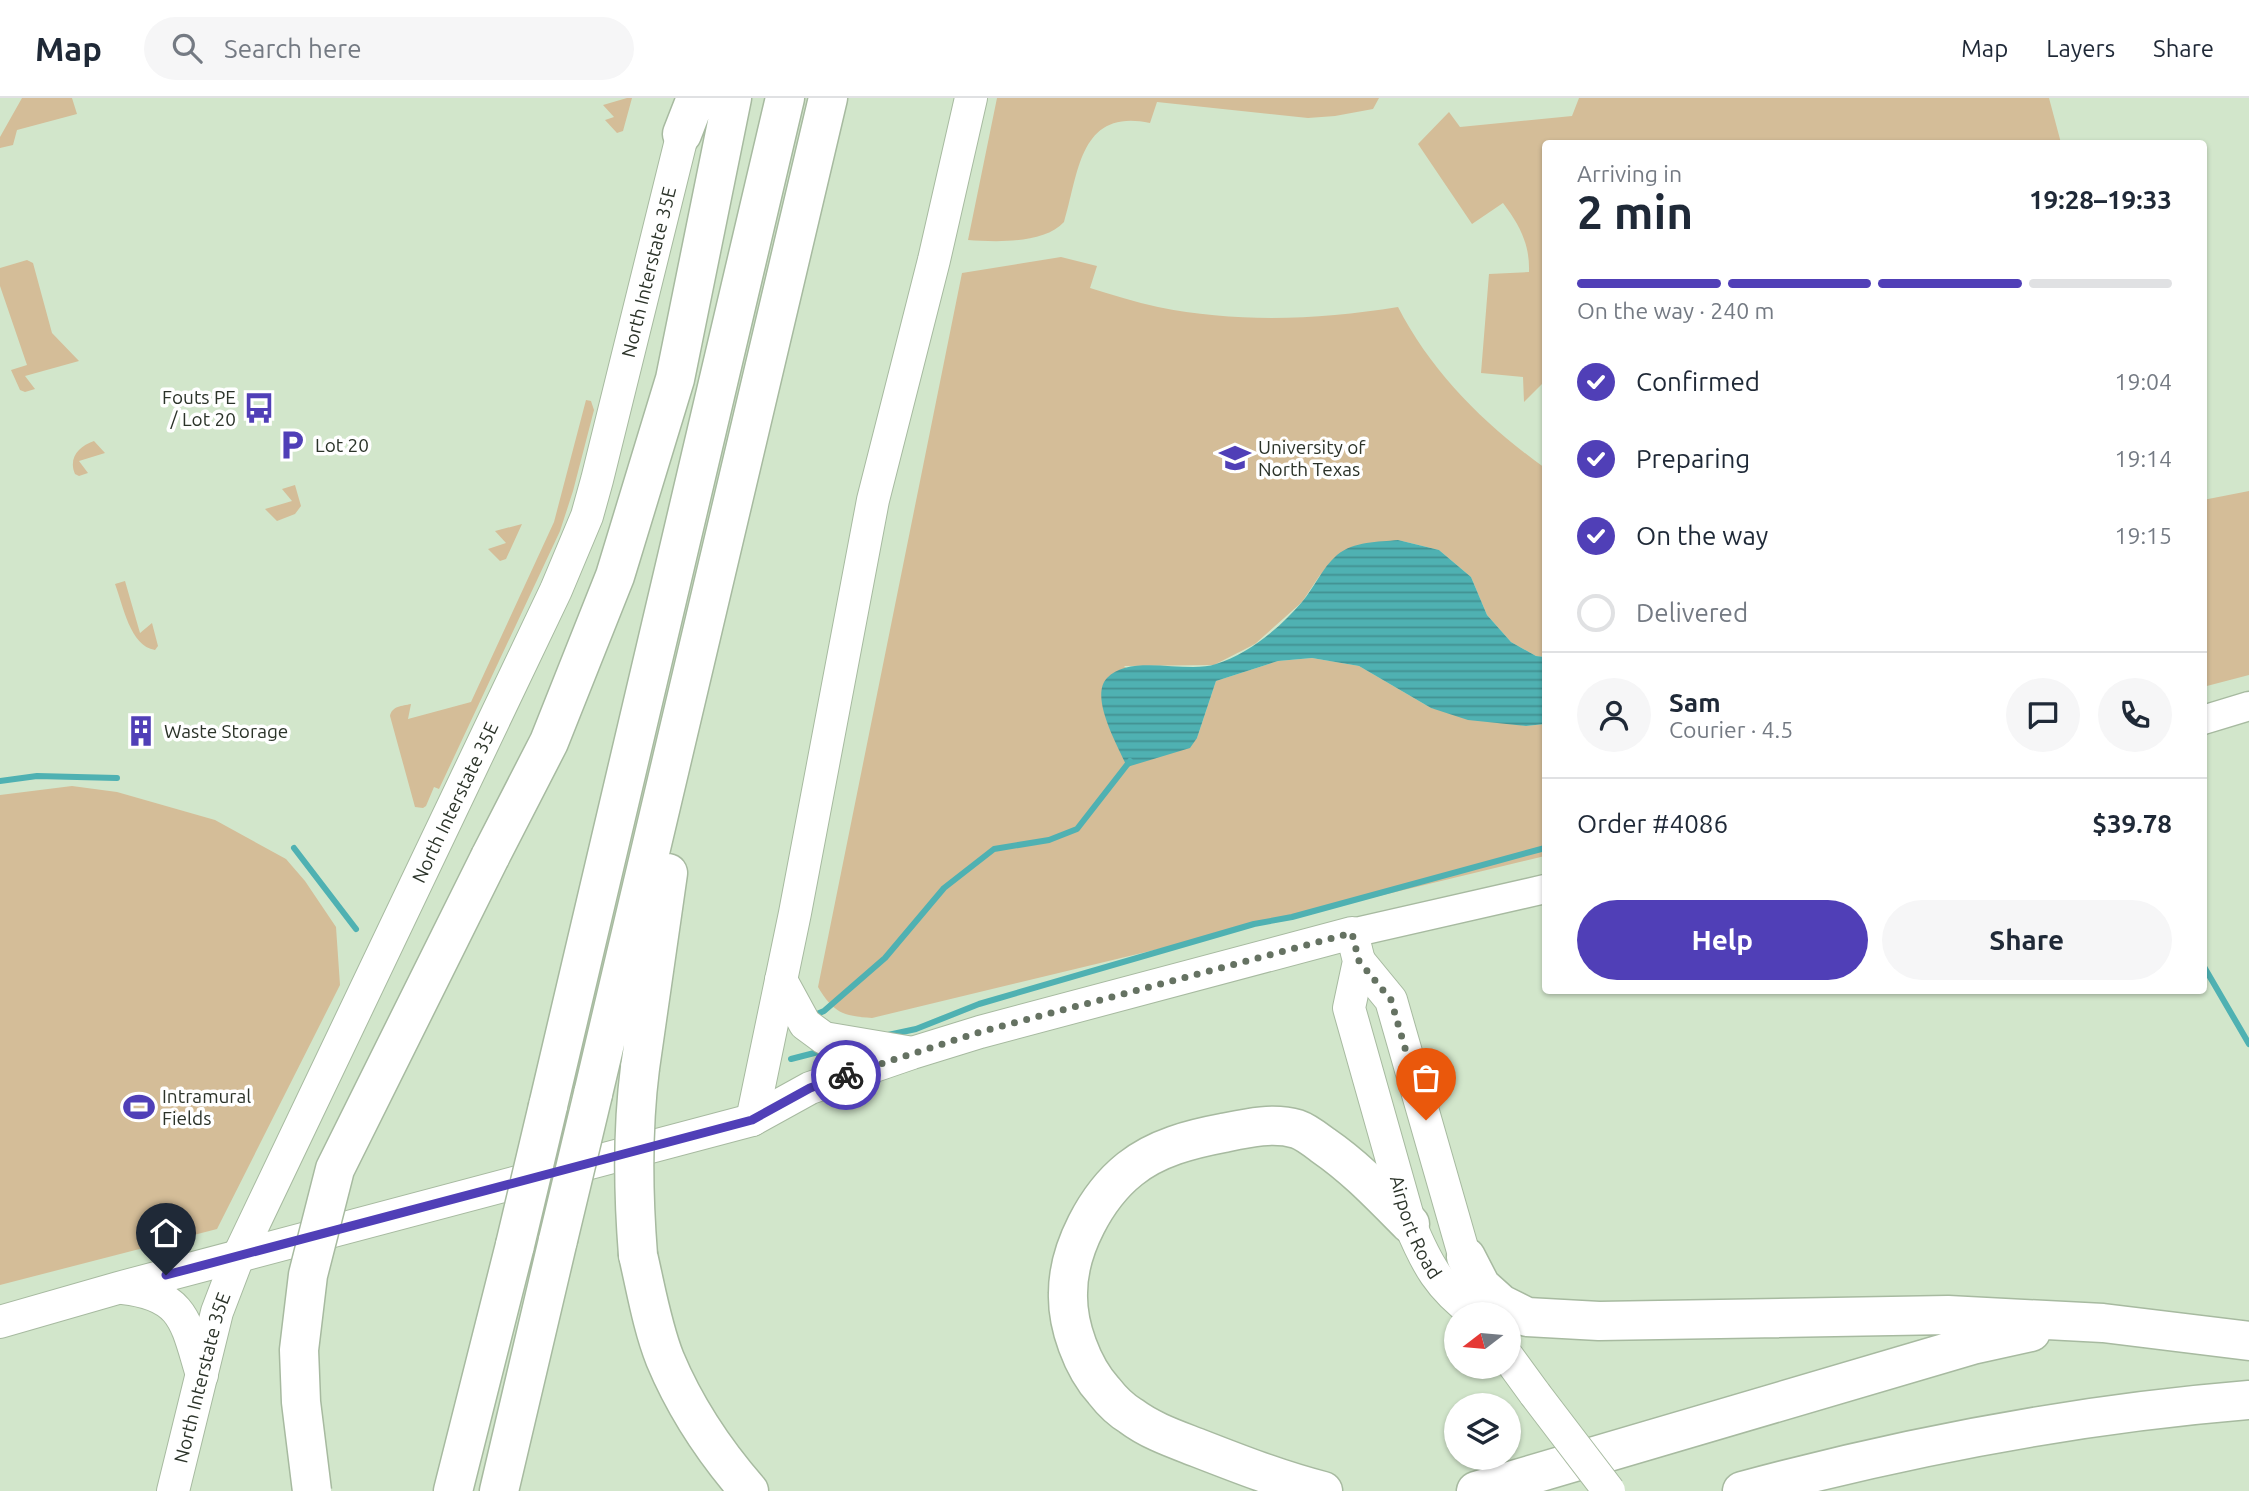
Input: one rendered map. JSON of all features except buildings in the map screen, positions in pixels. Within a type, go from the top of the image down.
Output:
[{"type":"highway","points":[[312,1491],[301,1402],[299,1350],[308,1275],[335,1169],[549,742],[615,576],[675,379],[732,98]]},
{"type":"highway","points":[[453,1491],[515,1245],[785,98]]},
{"type":"highway","points":[[499,1491],[828,98]]},
{"type":"highway","points":[[658,598],[683,526]]},
{"type":"highway","points":[[724,538],[640,1068],[633,1152],[638,1255],[665,1357],[703,1430],[730,1470],[749,1491]]},
{"type":"highway","points":[[1323,1491],[1231,1461],[1161,1434],[1130,1416],[1102,1390],[1087,1367],[1077,1343],[1070,1317],[1068,1293],[1072,1265],[1092,1212],[1108,1188],[1131,1167],[1157,1152],[1248,1128],[1276,1126],[1298,1130],[1351,1164],[1410,1224]]},
{"type":"highway","points":[[1466,1257],[1480,1286],[1501,1304],[1527,1317],[1600,1321],[1948,1315],[2103,1323],[2249,1341]]},
{"type":"highway","points":[[1476,1491],[1972,1345],[2036,1331],[2103,1323]]},
{"type":"highway","points":[[1742,1491],[1946,1441],[2041,1424],[2249,1401]]},
{"type":"main road","points":[[752,1120],[873,500],[934,260],[971,98]]},
{"type":"main road","name":"North Interstate 35E","points":[[173,1491],[218,1312],[238,1257],[572,554],[587,516],[690,110]]},
{"type":"main road","points":[[0,1322],[118,1288],[752,1120],[810,1088],[980,1032],[1355,947]]},
{"type":"main road","name":"Airport Road","points":[[1355,947],[1349,1008],[1410,1224],[1424,1258],[1450,1296],[1459,1302]]},
{"type":"main road","name":"Airport Road","points":[[1355,947],[1391,1000],[1466,1257],[1475,1302]]},
{"type":"main road","points":[[781,980],[806,1024],[824,1038],[912,1053]]},
{"type":"main road","points":[[118,1288],[143,1290],[160,1296],[179,1311],[187,1325],[203,1377]]},
{"type":"main road","points":[[1521,1375],[1609,1491]]},
{"type":"street","points":[[2207,719],[2249,706]]},
{"type":"street","points":[[1355,947],[1542,890]]},
{"type":"shaded area","points":[[22,98],[72,98],[77,114],[17,130],[13,145],[0,148],[0,137]]},
{"type":"shaded area","points":[[632,98],[623,131],[617,133],[605,120],[614,117],[603,105]]},
{"type":"shaded area","points":[[997,98],[1379,98],[1373,109],[1308,118],[1157,102],[1150,123],[1127,121],[1109,125],[1096,135],[1086,148],[1079,165],[1064,222],[1055,229],[1019,240],[968,240]]},
{"type":"shaded area","points":[[1579,98],[2049,98],[2060,140],[1542,140],[1542,384],[1524,402],[1523,377],[1481,373],[1489,274],[1529,272],[1528,252],[1522,235],[1503,203],[1472,224],[1418,144],[1449,112],[1460,127],[1572,116]]},
{"type":"shaded area","name":"University of North Texas","points":[[1061,257],[1097,266],[1090,288],[1149,305],[1188,312],[1278,318],[1338,315],[1398,307],[1427,354],[1462,396],[1481,416],[1542,466],[1542,657],[1511,642],[1487,615],[1471,577],[1439,550],[1398,540],[1320,575],[1302,602],[1255,644],[1214,665],[1124,666],[1197,738],[1216,681],[1278,661],[1312,658],[1359,666],[1431,708],[1526,726],[1542,724],[1542,857],[872,1018],[846,1014],[829,1002],[818,987],[962,273]]},
{"type":"shaded area","points":[[27,260],[33,263],[52,333],[79,361],[25,376],[35,389],[25,392],[20,390],[11,370],[27,365],[0,286],[0,268]]},
{"type":"shaded area","points":[[586,400],[591,401],[594,410],[560,531],[439,789],[434,787],[426,806],[415,807],[391,713],[398,707],[411,704],[408,719],[471,702],[554,522]]},
{"type":"shaded area","points":[[94,441],[105,453],[79,461],[88,473],[79,476],[75,474],[73,463],[76,453]]},
{"type":"shaded area","points":[[295,485],[301,506],[295,514],[277,521],[265,509],[292,501],[282,489]]},
{"type":"shaded area","points":[[2249,491],[2249,675],[2207,686],[2207,499]]},
{"type":"shaded area","points":[[522,524],[506,559],[500,561],[488,549],[506,543],[495,531]]},
{"type":"shaded area","points":[[125,581],[140,633],[152,623],[158,646],[155,650],[146,647],[133,633],[115,584]]},
{"type":"shaded area","name":"Intramural Fields","points":[[72,786],[117,792],[215,820],[286,859],[305,881],[336,927],[340,985],[217,1229],[0,1285],[0,795]]},
{"type":"water","points":[[1398,540],[1439,550],[1471,577],[1487,615],[1511,642],[1542,657],[1542,724],[1526,726],[1468,720],[1431,708],[1359,666],[1312,658],[1278,661],[1216,681],[1197,738],[1190,748],[1127,767],[1103,709],[1102,686],[1107,678],[1130,667],[1204,666],[1240,654],[1284,621],[1302,602],[1337,555],[1351,547]]},
{"type":"waterway","points":[[810,1017],[824,1011],[885,958],[944,888],[994,849],[1049,840],[1077,829],[1130,761]]},
{"type":"waterway","points":[[0,781],[37,776],[117,778]]},
{"type":"waterway","points":[[294,848],[356,929]]},
{"type":"waterway","points":[[888,1035],[916,1029],[979,1004],[1254,924],[1292,917],[1542,849]]},
{"type":"waterway","points":[[2207,972],[2249,1044]]},
{"type":"waterway","points":[[791,1059],[826,1050]]},
{"type":"way so far","points":[[846,1075],[980,1032],[1352,933],[1359,961],[1391,1000],[1426,1120]]},
{"type":"place","name":"Fouts PE / Lot 20","points":[[259,408]]},
{"type":"place","name":"Lot 20","points":[[292,445]]},
{"type":"place","name":"University of North Texas","points":[[1235,458]]},
{"type":"place","name":"Waste Storage","points":[[141,731]]},
{"type":"place","name":"Intramural Fields","points":[[139,1107]]},
{"type":"route","points":[[166,1275],[752,1120],[810,1088],[846,1075]]}]
